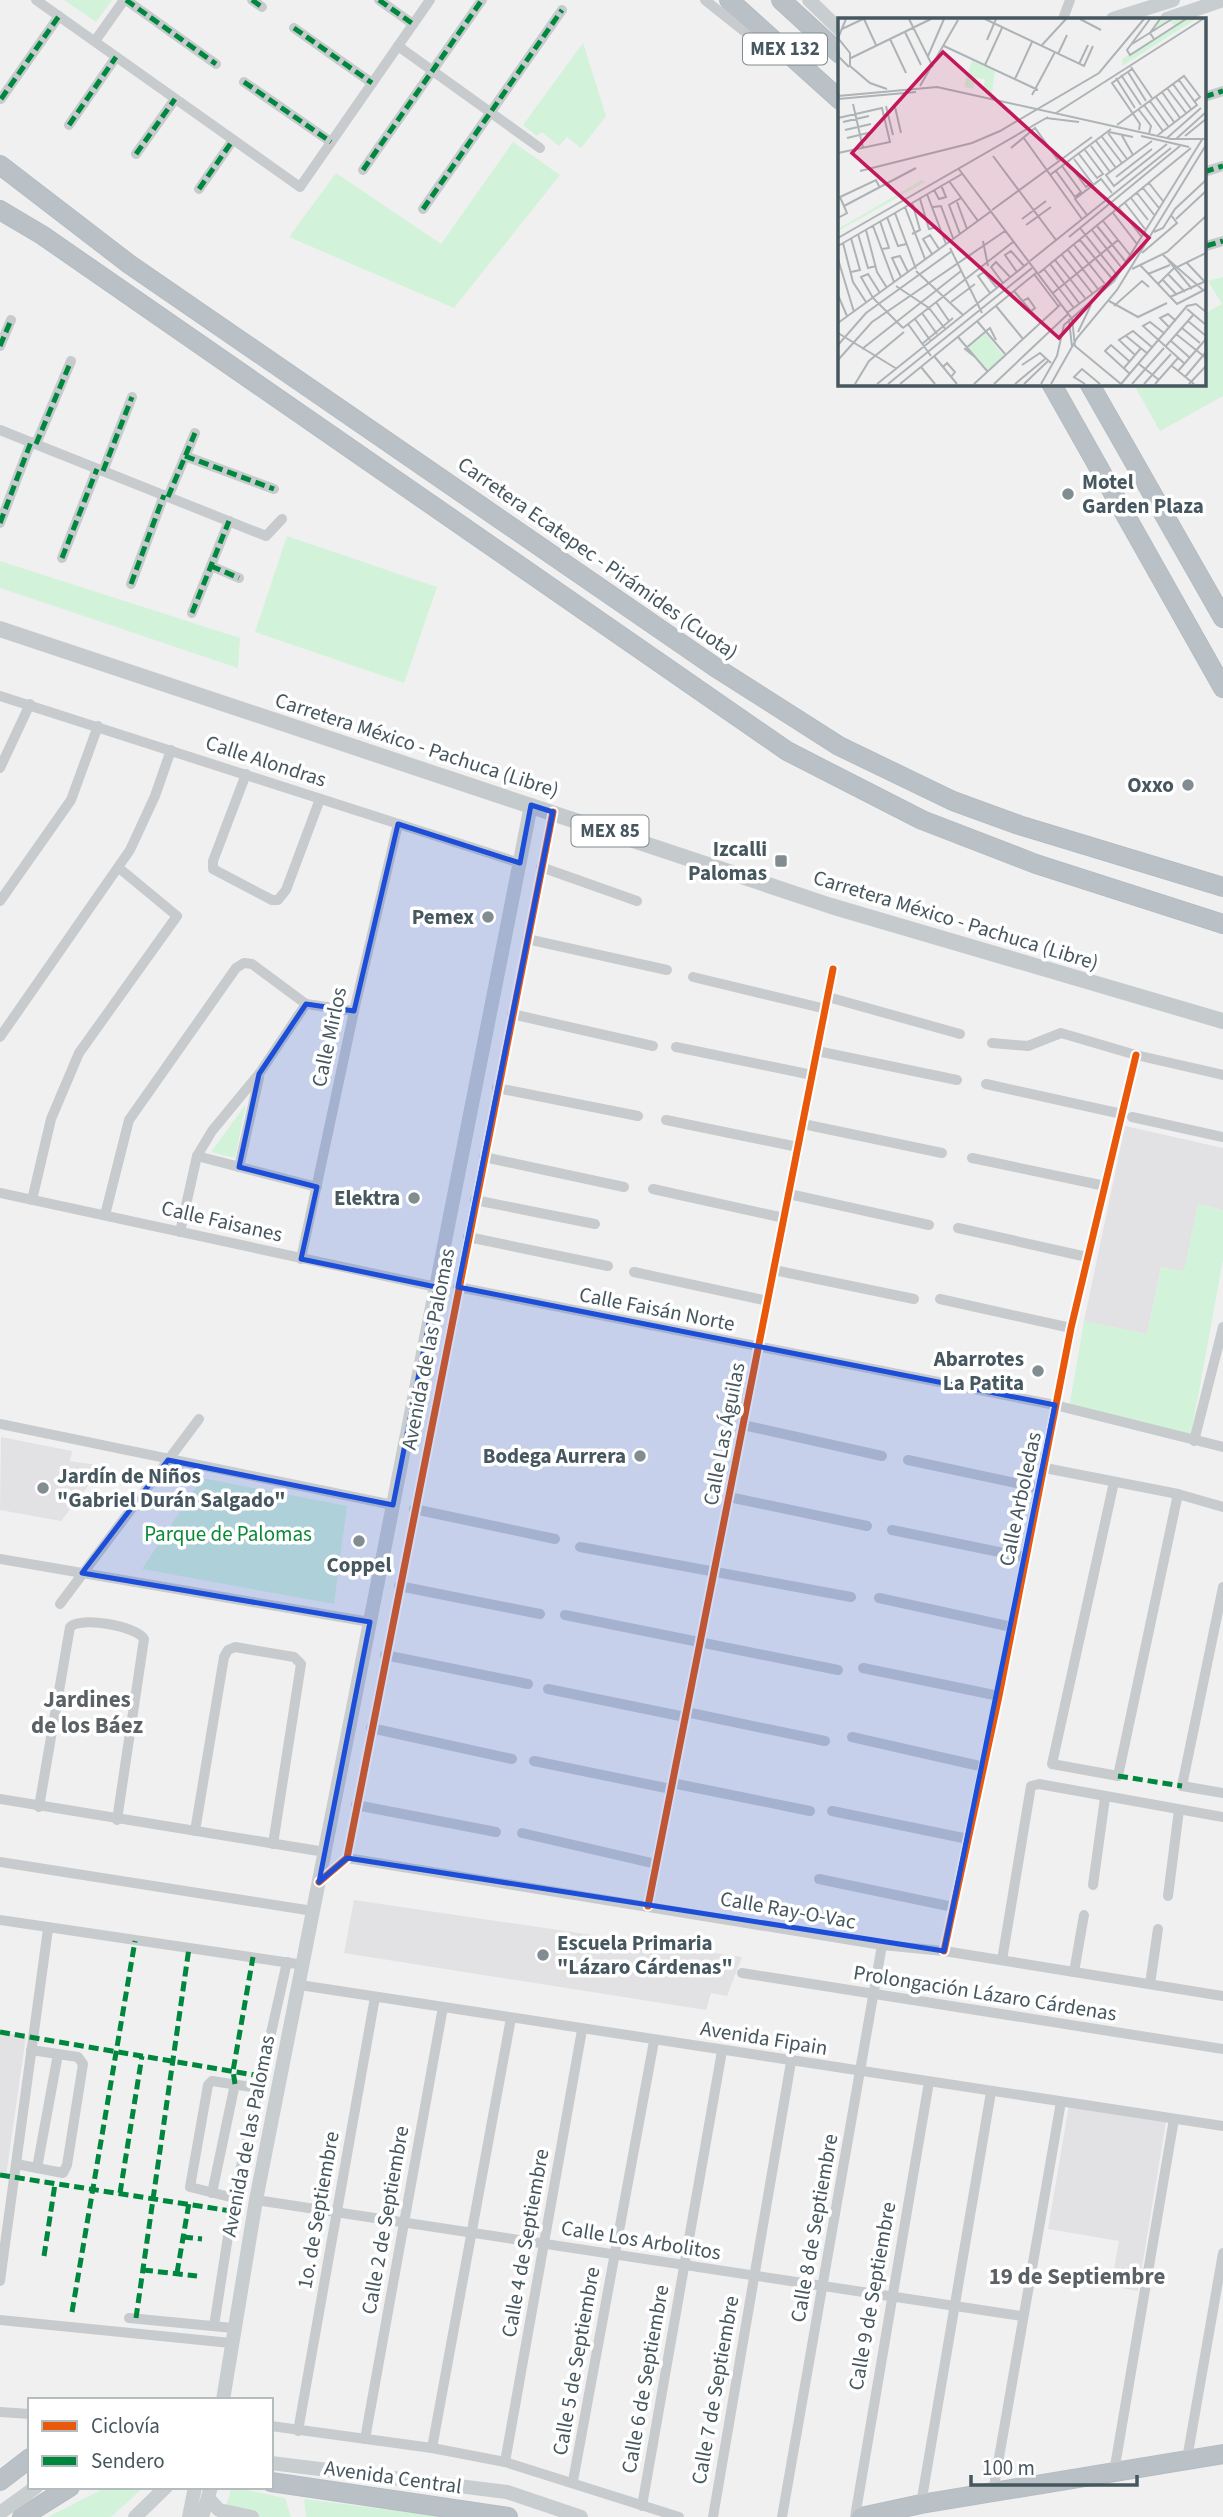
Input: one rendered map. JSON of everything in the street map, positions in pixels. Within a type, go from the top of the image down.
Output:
[{"type":"highway","name":"MEX 132","points":[[729,0],[838,98]]},
{"type":"highway","name":"MEX 132","points":[[781,0],[838,52]]},
{"type":"highway","name":"Carretera Ecatepec - Pirámides (Cuota)","points":[[0,165],[129,264],[715,667],[839,746],[953,801],[1008,821],[1223,887]]},
{"type":"highway","points":[[0,210],[53,243],[787,751],[922,820],[1035,864],[1223,924]]},
{"type":"highway","points":[[1052,385],[1223,688]]},
{"type":"highway","points":[[1090,385],[1223,618]]},
{"type":"highway","points":[[1192,564],[1223,594]]},
{"type":"highway","points":[[861,2517],[921,2504],[1223,2454]]},
{"type":"highway","points":[[0,2481],[28,2460]]},
{"type":"highway","points":[[0,2491],[28,2470]]},
{"type":"highway","name":"Avenida Central","points":[[273,2483],[508,2517]]},
{"type":"highway","points":[[22,2517],[67,2489]]},
{"type":"main road","points":[[808,0],[838,28]]},
{"type":"main road","points":[[1115,18],[1173,0]]},
{"type":"main road","points":[[1170,18],[1223,0]]},
{"type":"main road","name":"Carretera México - Pachuca (Libre)","points":[[0,629],[831,906],[1223,1021]]},
{"type":"main road","name":"Avenida de las Palomas","points":[[223,2398],[256,2200],[531,805]]},
{"type":"main road","points":[[273,2463],[507,2492],[581,2517]]},
{"type":"main road","points":[[0,2513],[33,2489]]},
{"type":"main road","points":[[135,2517],[164,2489]]},
{"type":"main road","points":[[189,2517],[195,2489]]},
{"type":"main road","points":[[202,2517],[209,2493]]},
{"type":"main road","points":[[209,2493],[219,2510],[252,2517]]},
{"type":"street","points":[[36,0],[300,187],[430,0]]},
{"type":"street","points":[[94,41],[125,0],[216,64]]},
{"type":"street","points":[[252,0],[262,7]]},
{"type":"street","points":[[379,0],[413,24]]},
{"type":"street","points":[[363,170],[482,0]]},
{"type":"street","points":[[705,0],[744,31],[795,58]]},
{"type":"street","points":[[1063,18],[1070,0]]},
{"type":"street","points":[[423,209],[562,10]]},
{"type":"street","points":[[1,99],[59,16]]},
{"type":"street","points":[[294,28],[372,83]]},
{"type":"street","points":[[398,46],[540,148]]},
{"type":"street","points":[[69,125],[117,57]]},
{"type":"street","points":[[244,82],[331,142]]},
{"type":"street","points":[[1206,96],[1223,91]]},
{"type":"street","points":[[136,153],[176,99]]},
{"type":"street","points":[[199,189],[233,140]]},
{"type":"street","points":[[1206,171],[1223,166]]},
{"type":"street","points":[[1206,246],[1223,241]]},
{"type":"street","points":[[0,346],[11,320]]},
{"type":"street","points":[[0,523],[71,360]]},
{"type":"street","points":[[62,558],[132,397]]},
{"type":"street","points":[[0,430],[266,536],[282,519]]},
{"type":"street","points":[[131,584],[166,496],[195,433]]},
{"type":"street","points":[[185,456],[274,489]]},
{"type":"street","points":[[192,613],[229,521]]},
{"type":"street","points":[[211,566],[239,578]]},
{"type":"street","name":"Calle Alondras","points":[[0,696],[520,863]]},
{"type":"street","points":[[0,768],[30,704]]},
{"type":"street","points":[[0,901],[71,800],[98,726]]},
{"type":"street","points":[[0,1037],[5,1018],[119,868],[145,821],[171,750]]},
{"type":"street","points":[[246,774],[213,861],[213,869],[272,900],[278,900],[286,890],[320,799]]},
{"type":"street","name":"Avenida de las Palomas","points":[[347,1858],[398,1586],[552,812]]},
{"type":"street","name":"Calle Mirlos","points":[[301,1259],[354,1011],[398,824]]},
{"type":"street","points":[[541,867],[636,901]]},
{"type":"street","points":[[32,1200],[51,1119],[79,1053],[177,916],[119,868]]},
{"type":"street","points":[[527,939],[667,970]]},
{"type":"street","points":[[105,1215],[129,1121],[236,968],[244,963],[252,964],[306,1004],[354,1011]]},
{"type":"street","name":"Calle Las Águilas","points":[[648,1906],[834,969]]},
{"type":"street","points":[[693,977],[826,1009]]},
{"type":"street","points":[[828,998],[960,1034]]},
{"type":"street","points":[[180,1232],[197,1156],[212,1131],[259,1074],[306,1004]]},
{"type":"street","points":[[512,1014],[653,1046]]},
{"type":"street","points":[[992,1043],[1028,1046],[1061,1033],[1136,1055],[1223,1075]]},
{"type":"street","points":[[676,1047],[812,1075]]},
{"type":"street","points":[[817,1051],[957,1080]]},
{"type":"street","name":"Calle Arboledas","points":[[944,1951],[999,1696],[1071,1328],[1105,1186],[1127,1116],[1136,1055]]},
{"type":"street","points":[[239,1167],[259,1074]]},
{"type":"street","points":[[986,1084],[1223,1137]]},
{"type":"street","points":[[498,1088],[638,1116]]},
{"type":"street","points":[[666,1120],[798,1147]]},
{"type":"street","points":[[803,1124],[942,1153]]},
{"type":"street","points":[[197,1156],[317,1187]]},
{"type":"street","points":[[484,1157],[624,1187]]},
{"type":"street","points":[[972,1158],[1105,1186]]},
{"type":"street","points":[[653,1189],[784,1217]]},
{"type":"street","name":"Calle Faisanes","points":[[0,1193],[436,1287]]},
{"type":"street","points":[[789,1194],[929,1225]]},
{"type":"street","points":[[475,1200],[595,1224]]},
{"type":"street","points":[[958,1228],[1087,1257]]},
{"type":"street","points":[[468,1237],[608,1266]]},
{"type":"street","points":[[774,1270],[914,1299]]},
{"type":"street","points":[[634,1272],[768,1301]]},
{"type":"street","name":"Calle Faisán Norte","points":[[458,1287],[1055,1405],[1223,1447]]},
{"type":"street","points":[[940,1299],[1071,1328]]},
{"type":"street","points":[[1194,1441],[1223,1327]]},
{"type":"street","points":[[60,1604],[199,1419]]},
{"type":"street","points":[[0,1424],[393,1505]]},
{"type":"street","points":[[743,1425],[882,1456]]},
{"type":"street","points":[[908,1460],[1040,1488]]},
{"type":"street","points":[[1045,1468],[1178,1494],[1223,1507]]},
{"type":"street","points":[[1114,1482],[1052,1764],[1118,1776],[1178,1494]]},
{"type":"street","points":[[729,1497],[867,1526]]},
{"type":"street","points":[[414,1509],[555,1539]]},
{"type":"street","points":[[892,1530],[1024,1558]]},
{"type":"street","points":[[580,1547],[851,1597]]},
{"type":"street","points":[[0,1559],[370,1622]]},
{"type":"street","points":[[398,1586],[540,1614]]},
{"type":"street","points":[[1223,1587],[1182,1786],[1223,1793]]},
{"type":"street","points":[[880,1598],[1012,1627]]},
{"type":"street","points":[[565,1615],[838,1670]]},
{"type":"street","points":[[39,1807],[70,1627],[82,1620],[134,1629],[144,1639],[117,1820]]},
{"type":"street","points":[[195,1831],[224,1657],[228,1650],[235,1647],[294,1657],[301,1664],[273,1844]]},
{"type":"street","points":[[385,1655],[528,1684]]},
{"type":"street","points":[[863,1668],[999,1696]]},
{"type":"street","points":[[548,1689],[825,1741]]},
{"type":"street","points":[[371,1728],[512,1759]]},
{"type":"street","points":[[852,1737],[984,1767]]},
{"type":"street","points":[[534,1761],[810,1811]]},
{"type":"street","points":[[1002,1960],[1031,1786],[1039,1784],[1105,1798],[1223,1817]]},
{"type":"street","points":[[1093,1885],[1105,1798]]},
{"type":"street","points":[[0,1799],[325,1852]]},
{"type":"street","points":[[356,1805],[496,1832]]},
{"type":"street","points":[[1168,1896],[1179,1810]]},
{"type":"street","points":[[832,1811],[968,1839]]},
{"type":"street","points":[[522,1833],[656,1864]]},
{"type":"street","points":[[318,1882],[347,1858]]},
{"type":"street","name":"Calle Ray-O-Vac","points":[[347,1858],[882,1945],[944,1951],[1223,1996]]},
{"type":"street","points":[[0,1862],[313,1911]]},
{"type":"street","points":[[819,1879],[953,1907]]},
{"type":"street","points":[[1074,1972],[1084,1915]]},
{"type":"street","points":[[0,1920],[304,1965]]},
{"type":"street","points":[[0,2281],[48,1929]]},
{"type":"street","points":[[1150,1984],[1158,1929]]},
{"type":"street","name":"Calle 8 de Septiembre","points":[[782,2517],[862,2072],[882,1945]]},
{"type":"street","name":"Avenida de las Palomas","points":[[214,2326],[234,2198],[287,1962]]},
{"type":"street","name":"Prolongación Lázaro Cárdenas","points":[[741,1973],[873,1996],[1223,2049]]},
{"type":"street","name":"Avenida Fipain","points":[[300,1985],[1223,2126]]},
{"type":"street","name":"1o. de Septiembre","points":[[298,2431],[376,1997]]},
{"type":"street","name":"Calle 2 de Septiembre","points":[[365,2439],[443,2007]]},
{"type":"street","points":[[432,2448],[511,2018]]},
{"type":"street","name":"Calle 4 de Septiembre","points":[[505,2462],[582,2030]]},
{"type":"street","name":"Calle 5 de Septiembre","points":[[573,2481],[654,2041]]},
{"type":"street","points":[[16,2164],[63,2173],[67,2165],[83,2064],[78,2057],[31,2050]]},
{"type":"street","name":"Calle 6 de Septiembre","points":[[642,2506],[722,2051]]},
{"type":"street","points":[[37,2168],[58,2054]]},
{"type":"street","name":"Calle 7 de Septiembre","points":[[713,2517],[791,2062]]},
{"type":"street","points":[[234,2198],[193,2189],[189,2184],[208,2085],[212,2081],[258,2088]]},
{"type":"street","name":"Calle 9 de Septiembre","points":[[855,2517],[929,2082]]},
{"type":"street","points":[[212,2193],[235,2084]]},
{"type":"street","points":[[921,2504],[991,2092]]},
{"type":"street","points":[[993,2492],[1021,2316],[1060,2102]]},
{"type":"street","points":[[1114,2472],[1174,2119]]},
{"type":"street","name":"Calle Los Arbolitos","points":[[256,2200],[1021,2316]]},
{"type":"street","points":[[1187,2459],[1223,2253]]},
{"type":"street","points":[[56,2311],[82,2313]]},
{"type":"street","points":[[122,2317],[214,2326],[232,2335]]},
{"type":"street","points":[[0,2320],[232,2335]]},
{"type":"street","points":[[0,2412],[28,2414]]},
{"type":"street","points":[[273,2426],[432,2448],[505,2462],[573,2481],[679,2517]]},
{"type":"highlighted area","points":[[531,805],[553,812],[458,1287],[1055,1405],[944,1951],[347,1858],[319,1882],[370,1622],[82,1573],[168,1460],[393,1505],[436,1287],[301,1259],[317,1187],[239,1167],[259,1074],[306,1004],[354,1011],[398,824],[520,863]]},
{"type":"shaded area","points":[[1125,1126],[1223,1148],[1223,1210],[1198,1204],[1184,1272],[1161,1267],[1147,1334],[1084,1321]]},
{"type":"shaded area","name":"Jardín de Niños \"Gabriel Durán Salgado\"","points":[[1,1437],[72,1451],[70,1461],[103,1466],[61,1521],[0,1510]]},
{"type":"shaded area","name":"Escuela Primaria \"Lázaro Cárdenas\"","points":[[354,1900],[742,1957],[727,1996],[711,1993],[706,2010],[344,1953]]},
{"type":"shaded area","points":[[0,2032],[26,2036],[6,2176],[0,2175]]},
{"type":"shaded area","points":[[1069,2105],[1166,2122],[1138,2291],[1111,2286],[1119,2241],[1048,2229]]},
{"type":"green space","points":[[64,0],[112,0],[96,22]]},
{"type":"green space","points":[[583,43],[606,116],[581,148],[567,137],[559,146],[542,132],[537,136],[523,125]]},
{"type":"green space","points":[[513,142],[560,175],[454,308],[289,237],[336,173],[441,244]]},
{"type":"green space","points":[[1223,277],[1223,396],[1160,431],[1134,385],[1206,385],[1206,313],[1222,304],[1208,281]]},
{"type":"green space","points":[[287,536],[437,587],[404,683],[255,632]]},
{"type":"green space","points":[[0,561],[240,638],[238,668],[0,588]]},
{"type":"green space","points":[[246,1104],[235,1158],[211,1152]]},
{"type":"green space","points":[[1198,1204],[1223,1210],[1223,1260],[1191,1435],[1069,1408],[1084,1321],[1147,1334],[1161,1267],[1184,1271]]},
{"type":"green space","name":"Parque de Palomas","points":[[202,1478],[347,1506],[334,1604],[142,1569]]},
{"type":"green space","points":[[103,2489],[142,2489],[111,2517],[48,2517]]},
{"type":"green space","points":[[231,2489],[242,2489],[285,2498],[291,2517],[222,2517]]},
{"type":"green space","points":[[304,2499],[444,2517],[306,2517]]},
{"type":"marked path","points":[[126,0],[216,64]]},
{"type":"marked path","points":[[252,0],[262,7]]},
{"type":"marked path","points":[[379,0],[413,24]]},
{"type":"marked path","points":[[363,170],[482,0]]},
{"type":"marked path","points":[[423,209],[562,10]]},
{"type":"marked path","points":[[1,99],[59,16]]},
{"type":"marked path","points":[[294,28],[372,83]]},
{"type":"marked path","points":[[69,125],[116,57]]},
{"type":"marked path","points":[[244,82],[331,142]]},
{"type":"marked path","points":[[1206,96],[1223,91]]},
{"type":"marked path","points":[[136,154],[175,99]]},
{"type":"marked path","points":[[199,189],[233,140]]},
{"type":"marked path","points":[[1206,171],[1223,166]]},
{"type":"marked path","points":[[1206,246],[1223,241]]},
{"type":"marked path","points":[[0,346],[11,320]]},
{"type":"marked path","points":[[36,444],[71,361]]},
{"type":"marked path","points":[[103,471],[132,397]]},
{"type":"marked path","points":[[168,497],[195,433]]},
{"type":"marked path","points":[[0,523],[31,442]]},
{"type":"marked path","points":[[185,456],[274,489]]},
{"type":"marked path","points":[[62,558],[97,469]]},
{"type":"marked path","points":[[131,584],[164,495]]},
{"type":"marked path","points":[[192,613],[229,521]]},
{"type":"marked path","points":[[211,566],[239,578]]},
{"type":"marked path","points":[[1118,1776],[1182,1786]]},
{"type":"marked path","points":[[72,2312],[135,1941]]},
{"type":"marked path","points":[[136,2318],[189,1948]]},
{"type":"marked path","points":[[235,2084],[233,2071],[253,1957]]},
{"type":"marked path","points":[[0,2032],[260,2076]]},
{"type":"marked path","points":[[120,2193],[142,2056]]},
{"type":"marked path","points":[[0,2175],[231,2211]]},
{"type":"marked path","points":[[44,2256],[55,2184]]},
{"type":"marked path","points":[[177,2273],[189,2203]]},
{"type":"marked path","points":[[183,2237],[202,2239]]},
{"type":"marked path","points":[[143,2270],[197,2276]]},
{"type":"cycle path","points":[[319,1882],[347,1858],[553,812]]},
{"type":"cycle path","points":[[648,1906],[833,969]]},
{"type":"cycle path","points":[[944,1951],[999,1696],[1071,1328],[1136,1055]]},
{"type":"place","name":"Motel Garden Plaza","points":[[1068,494]]},
{"type":"place","name":"Oxxo","points":[[1188,785]]},
{"type":"place","name":"Izcalli Palomas","points":[[781,861]]},
{"type":"place","name":"Pemex","points":[[488,917]]},
{"type":"place","name":"Elektra","points":[[414,1198]]},
{"type":"place","name":"Abarrotes La Patita","points":[[1038,1371]]},
{"type":"place","name":"Bodega Aurrera","points":[[640,1456]]},
{"type":"place","name":"Jardín de Niños \"Gabriel Durán Salgado\"","points":[[43,1488]]},
{"type":"place","name":"Coppel","points":[[359,1541]]},
{"type":"place","name":"Escuela Primaria \"Lázaro Cárdenas\"","points":[[543,1955]]},
{"type":"district","name":"Jardines de los Báez","points":[[87,1712]]},
{"type":"district","name":"19 de Septiembre","points":[[1077,2276]]}]
